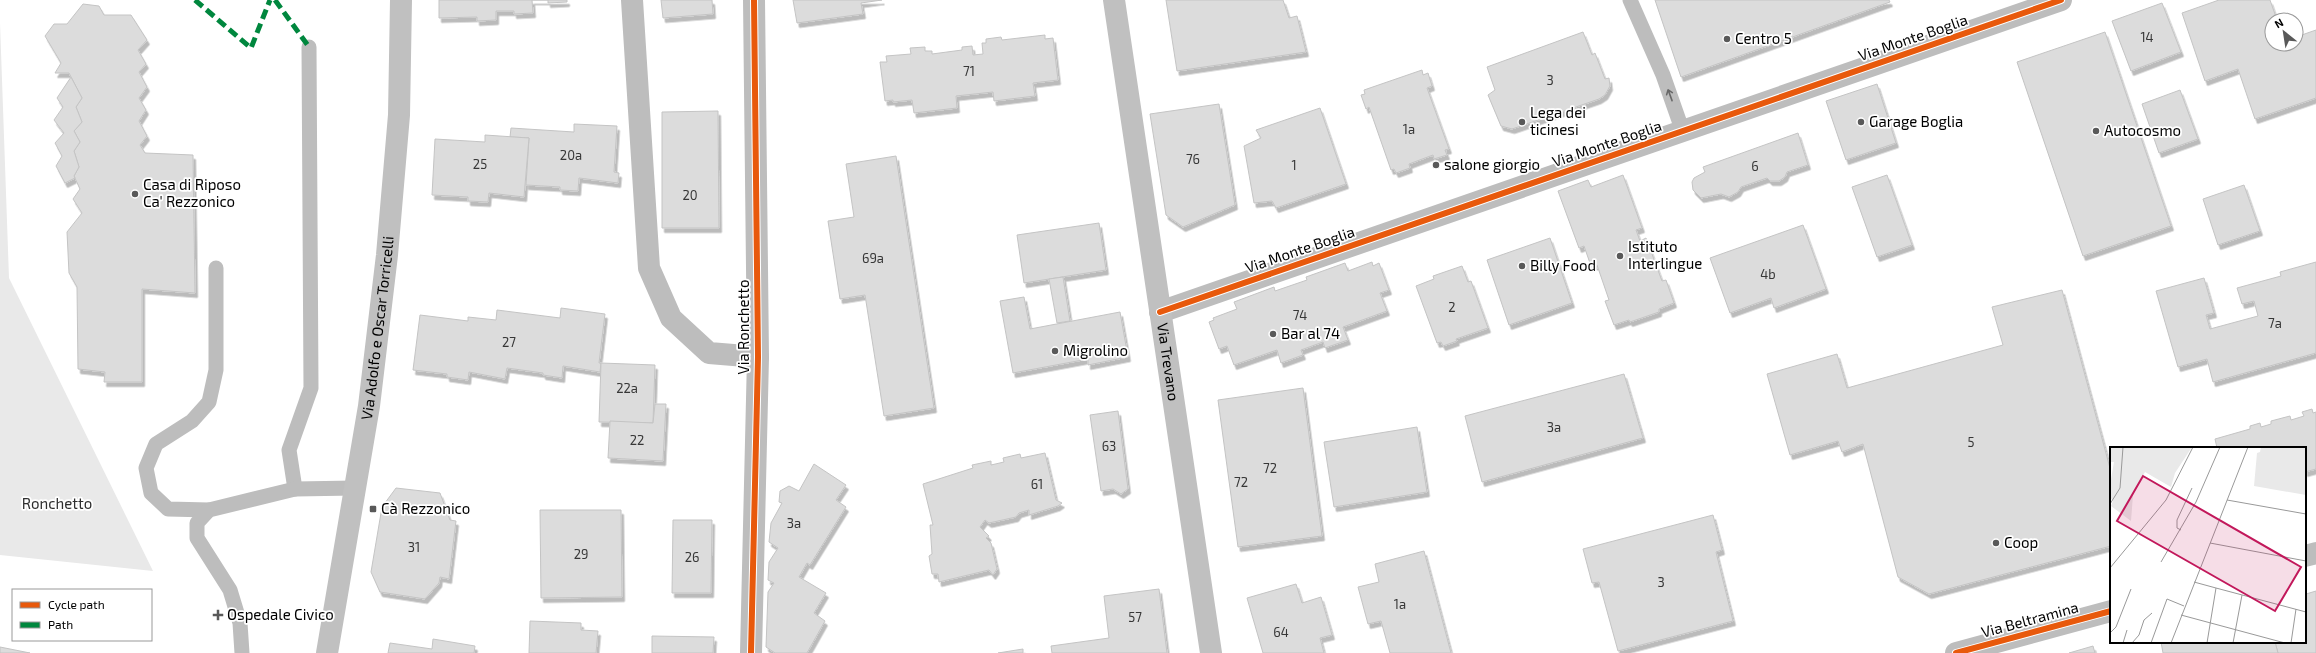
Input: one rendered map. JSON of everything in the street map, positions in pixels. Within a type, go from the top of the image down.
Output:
[{"type":"main road","name":"Via Adolfo e Oscar Torricelli","points":[[327,653],[369,406],[387,255],[399,115],[401,0]]},
{"type":"main road","name":"Via Trevano","points":[[1114,0],[1211,653]]},
{"type":"street","name":"Via Ronchetto","points":[[632,0],[649,268],[672,318],[709,353],[758,357]]},
{"type":"street","name":"Via Ronchetto","points":[[751,653],[758,357],[754,0]]},
{"type":"street","name":"Via Monte Boglia","points":[[1160,312],[1684,132],[2061,0]]},
{"type":"street","points":[[2306,556],[2316,553]]},
{"type":"street","name":"Via Beltramina","points":[[1956,653],[2110,611]]},
{"type":"lane","points":[[1630,0],[1663,75],[1684,132]]},
{"type":"lane","points":[[295,489],[289,450],[311,388],[309,47]]},
{"type":"lane","points":[[216,268],[216,370],[209,402],[192,421],[156,444],[146,468],[151,493],[168,509],[209,510],[295,489],[356,488]]},
{"type":"lane","points":[[209,510],[197,523],[197,538],[230,590],[240,623],[242,653]]},
{"type":"green space","name":"Ronchetto","points":[[0,23],[9,278],[153,571],[0,555]]},
{"type":"building","points":[[439,0],[532,0],[533,13],[514,14],[514,11],[496,11],[496,20],[477,21],[477,17],[439,18]]},
{"type":"building","points":[[548,0],[567,0],[567,2],[548,3]]},
{"type":"building","points":[[661,0],[712,0],[713,14],[663,18]]},
{"type":"building","points":[[793,0],[882,0],[861,3],[863,14],[797,23]]},
{"type":"building","points":[[1166,0],[1283,0],[1289,18],[1297,16],[1306,52],[1177,71]]},
{"type":"building","name":"Centro 5","points":[[1655,0],[1889,0],[1890,2],[1681,77]]},
{"type":"building","points":[[2219,0],[2270,0],[2274,12],[2264,12],[2264,52],[2304,52],[2304,34],[2316,30],[2316,98],[2255,119],[2238,69],[2205,81],[2182,13]]},
{"type":"building","points":[[2162,3],[2181,52],[2131,71],[2112,21]]},
{"type":"building","name":"Casa di Riposo Ca' Rezzonico","points":[[83,4],[99,6],[104,15],[131,15],[147,40],[138,50],[146,64],[139,72],[147,87],[139,98],[146,110],[139,121],[147,136],[140,145],[145,153],[193,155],[195,293],[142,289],[142,382],[104,382],[105,372],[78,369],[77,287],[69,273],[67,232],[82,213],[73,199],[80,189],[74,176],[79,167],[74,151],[80,142],[74,131],[82,122],[76,107],[82,98],[69,73],[55,73],[61,63],[45,36],[54,24],[67,24]]},
{"type":"building","points":[[1583,32],[1592,55],[1595,53],[1605,79],[1609,78],[1610,86],[1605,95],[1599,99],[1512,129],[1501,126],[1488,95],[1495,90],[1487,67]]},
{"type":"building","points":[[2105,32],[2171,226],[2083,256],[2017,62]]},
{"type":"building","points":[[1045,35],[1045,39],[1053,38],[1058,80],[1033,83],[1035,96],[994,101],[993,92],[956,96],[957,108],[914,113],[912,100],[893,102],[893,100],[885,101],[880,62],[887,62],[886,56],[911,54],[910,48],[925,47],[925,51],[932,51],[932,54],[962,50],[962,47],[972,46],[973,55],[983,54],[982,43],[986,43],[986,39],[1001,37],[1002,40]]},
{"type":"building","points":[[1422,70],[1423,75],[1428,73],[1432,86],[1427,88],[1449,149],[1445,150],[1447,155],[1434,159],[1433,155],[1409,164],[1410,168],[1396,173],[1394,169],[1391,170],[1369,107],[1366,109],[1361,95],[1365,94],[1364,90]]},
{"type":"building","points":[[71,77],[82,98],[76,107],[82,122],[74,131],[80,142],[74,151],[79,167],[74,176],[75,178],[65,183],[56,166],[62,156],[55,143],[64,133],[54,120],[63,107],[57,98]]},
{"type":"building","name":"Garage Boglia","points":[[1877,84],[1896,143],[1846,160],[1826,101]]},
{"type":"building","points":[[2180,90],[2198,139],[2159,153],[2142,104]]},
{"type":"building","points":[[1219,104],[1235,205],[1183,227],[1166,215],[1150,114]]},
{"type":"building","points":[[1320,108],[1346,184],[1276,208],[1272,201],[1254,203],[1244,146],[1261,138],[1256,130]]},
{"type":"building","points":[[718,111],[719,228],[662,228],[662,112]]},
{"type":"building","points":[[574,124],[617,126],[614,172],[619,173],[618,183],[579,178],[578,191],[560,190],[560,187],[526,185],[529,138],[510,137],[511,128],[574,132]]},
{"type":"building","points":[[1798,133],[1808,165],[1787,172],[1785,177],[1779,181],[1770,181],[1767,178],[1741,187],[1738,192],[1729,197],[1721,194],[1701,198],[1693,190],[1692,182],[1694,178],[1705,172],[1703,167]]},
{"type":"building","points":[[485,135],[529,138],[524,197],[489,193],[488,202],[468,201],[468,197],[432,195],[435,139],[485,142]]},
{"type":"building","points":[[896,156],[934,408],[884,416],[865,295],[840,299],[828,221],[854,217],[846,164]]},
{"type":"building","name":"Istituto Interlingue","points":[[1623,175],[1642,228],[1636,230],[1640,241],[1646,238],[1662,281],[1666,280],[1674,303],[1659,309],[1659,312],[1630,322],[1629,320],[1614,325],[1605,301],[1609,300],[1597,265],[1591,266],[1584,246],[1579,248],[1558,191],[1588,180],[1591,187]]},
{"type":"building","points":[[1887,175],[1912,245],[1877,257],[1852,187]]},
{"type":"building","points":[[2244,185],[2260,231],[2218,245],[2203,199]]},
{"type":"building","points":[[1099,223],[1106,270],[1024,283],[1017,235]]},
{"type":"building","points":[[1803,225],[1826,289],[1774,308],[1771,298],[1730,313],[1710,258]]},
{"type":"building","points":[[1550,238],[1572,303],[1509,325],[1487,260]]},
{"type":"building","points":[[1372,262],[1373,266],[1379,263],[1389,290],[1380,293],[1387,311],[1343,327],[1348,340],[1325,348],[1323,342],[1301,350],[1303,355],[1281,363],[1277,350],[1234,365],[1227,346],[1219,349],[1209,322],[1214,320],[1213,318],[1237,309],[1234,302],[1274,287],[1275,291],[1307,280],[1306,277],[1345,263],[1348,271]]},
{"type":"building","points":[[2316,262],[2316,353],[2213,382],[2207,359],[2178,367],[2156,291],[2204,278],[2214,313],[2206,315],[2210,329],[2258,316],[2254,301],[2242,304],[2237,288],[2281,276],[2280,272]]},
{"type":"building","points":[[1462,266],[1468,282],[1471,281],[1488,328],[1456,339],[1457,341],[1443,346],[1441,342],[1437,343],[1416,286],[1434,279],[1433,276]]},
{"type":"building","points":[[1063,277],[1070,321],[1057,323],[1049,279]]},
{"type":"building","points":[[2062,290],[2110,468],[2110,546],[1929,594],[1898,577],[1863,444],[1842,452],[1838,441],[1790,455],[1767,374],[1837,354],[1847,388],[2003,345],[1992,307]]},
{"type":"building","points":[[1024,297],[1030,329],[1120,312],[1128,357],[1088,365],[1088,359],[1013,373],[1000,301]]},
{"type":"building","points":[[561,308],[605,314],[599,363],[601,363],[600,372],[563,366],[562,378],[543,375],[543,373],[507,368],[505,379],[469,372],[468,380],[447,377],[447,374],[413,370],[420,315],[468,321],[468,317],[496,320],[497,310],[560,318]]},
{"type":"building","points":[[601,363],[655,365],[653,423],[599,422]]},
{"type":"building","points":[[1624,374],[1643,438],[1482,482],[1465,416]]},
{"type":"building","points":[[1303,388],[1322,536],[1238,547],[1218,400]]},
{"type":"building","points":[[655,404],[666,404],[663,461],[608,458],[610,421],[653,423]]},
{"type":"building","points":[[2312,409],[2313,413],[2316,412],[2316,469],[2306,472],[2306,447],[2217,447],[2215,439],[2250,429],[2250,426],[2260,423],[2261,427],[2271,424],[2271,421],[2290,416],[2291,420],[2304,416],[2302,412]]},
{"type":"building","points":[[1118,411],[1128,489],[1121,494],[1113,489],[1101,491],[1090,415]]},
{"type":"building","points":[[1417,427],[1427,492],[1334,507],[1324,442]]},
{"type":"building","points":[[1045,453],[1056,500],[1062,503],[1058,506],[1029,515],[1029,510],[1019,513],[1016,517],[989,523],[985,520],[980,527],[989,536],[986,538],[991,543],[997,569],[993,575],[989,570],[939,582],[938,574],[932,574],[929,556],[932,554],[930,525],[933,525],[923,484],[973,468],[972,465],[991,461],[991,465],[1004,462],[1003,458],[1020,454],[1021,458]]},
{"type":"building","points":[[814,464],[846,485],[836,500],[846,507],[810,565],[807,563],[799,577],[826,593],[814,613],[825,621],[807,653],[775,653],[766,647],[768,592],[774,583],[768,580],[769,562],[778,548],[769,542],[771,523],[782,503],[779,502],[780,491],[789,486],[799,491]]},
{"type":"building","points":[[396,488],[440,493],[450,520],[456,521],[449,579],[440,577],[439,583],[425,599],[380,592],[371,572],[382,507]]},
{"type":"building","points":[[540,510],[621,510],[622,597],[541,598]]},
{"type":"building","points":[[1713,515],[1722,550],[1716,552],[1733,621],[1618,651],[1599,582],[1592,583],[1583,549]]},
{"type":"building","points":[[673,520],[712,520],[711,593],[672,593]]},
{"type":"building","points":[[1424,551],[1451,653],[1390,653],[1381,621],[1368,624],[1358,587],[1379,582],[1375,564]]},
{"type":"building","points":[[1296,584],[1302,603],[1321,597],[1332,635],[1320,638],[1324,653],[1263,653],[1247,598]]},
{"type":"building","points":[[1159,589],[1167,653],[1052,653],[1051,646],[1109,638],[1104,596]]},
{"type":"building","points":[[2316,591],[2316,653],[2278,653],[2275,643],[2306,643],[2306,594]]},
{"type":"building","points":[[530,621],[581,623],[581,630],[598,631],[596,653],[529,653]]},
{"type":"building","points":[[652,636],[714,637],[713,653],[652,653]]},
{"type":"building","points":[[433,639],[475,646],[474,653],[388,653],[390,643],[432,649]]},
{"type":"building","points":[[2161,643],[2275,643],[2278,653],[2163,653]]},
{"type":"building","points":[[2093,646],[2095,653],[2069,653]]},
{"type":"building","points":[[0,647],[30,653],[0,653]]},
{"type":"building","points":[[1023,649],[1023,653],[998,653]]},
{"type":"marked path","points":[[195,0],[251,48],[270,0]]},
{"type":"marked path","points":[[275,0],[309,47]]},
{"type":"cycle path","points":[[751,653],[758,357],[754,0]]},
{"type":"cycle path","points":[[1160,312],[2061,0]]},
{"type":"cycle path","points":[[1956,653],[2110,611]]},
{"type":"place","name":"Centro 5","points":[[1727,39]]},
{"type":"place","name":"Lega dei ticinesi","points":[[1522,122]]},
{"type":"place","name":"Garage Boglia","points":[[1861,122]]},
{"type":"place","name":"Autocosmo","points":[[2096,131]]},
{"type":"place","name":"salone giorgio","points":[[1436,165]]},
{"type":"place","name":"Casa di Riposo Ca' Rezzonico","points":[[135,194]]},
{"type":"place","name":"Istituto Interlingue","points":[[1620,256]]},
{"type":"place","name":"Billy Food","points":[[1522,266]]},
{"type":"place","name":"Bar al 74","points":[[1273,334]]},
{"type":"place","name":"Migrolino","points":[[1055,351]]},
{"type":"place","name":"Cà Rezzonico","points":[[373,509]]},
{"type":"place","name":"Coop","points":[[1996,543]]},
{"type":"place","name":"Ospedale Civico","points":[[218,615]]}]
